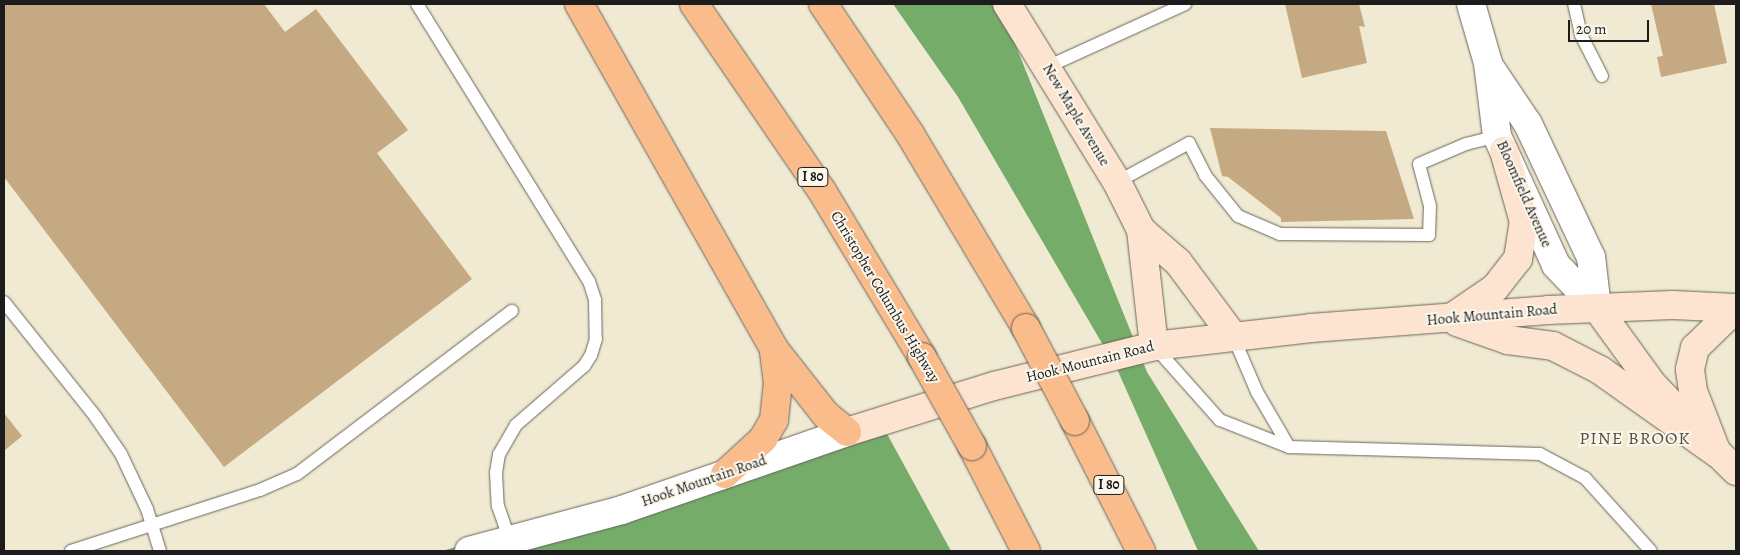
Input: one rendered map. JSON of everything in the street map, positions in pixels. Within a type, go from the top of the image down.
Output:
[{"type":"highway","points":[[579,4],[774,349],[826,415],[847,432]]},
{"type":"highway","name":"Christopher Columbus Highway","points":[[694,4],[822,190],[922,357],[972,446],[1026,551]]},
{"type":"highway","name":"I 80","points":[[823,4],[910,134],[1026,328],[1141,551]]},
{"type":"highway","points":[[725,474],[763,439],[774,420],[778,384],[774,349]]},
{"type":"main road","name":"New Maple Avenue","points":[[1007,4],[1117,182],[1141,230],[1154,346]]},
{"type":"main road","points":[[1449,320],[1495,288],[1518,259],[1524,222],[1500,143]]},
{"type":"main road","name":"New Maple Avenue","points":[[1141,230],[1178,262],[1233,336]]},
{"type":"main road","name":"Hook Mountain Road","points":[[847,432],[994,386],[1154,346],[1233,336],[1597,308],[1673,305],[1736,308]]},
{"type":"main road","name":"Bloomfield Avenue","points":[[1597,308],[1653,385],[1727,462]]},
{"type":"main road","points":[[1727,462],[1693,391],[1690,369],[1695,348],[1736,308]]},
{"type":"main road","points":[[1449,320],[1508,340],[1553,346],[1600,370],[1727,462]]},
{"type":"street","name":"Bloomfield Avenue","points":[[1471,4],[1488,63],[1500,143],[1556,265],[1597,308]]},
{"type":"street","name":"Bloomfield Avenue","points":[[1488,63],[1528,124],[1591,257],[1597,308]]},
{"type":"street","name":"Hook Mountain Road","points":[[469,551],[622,510],[847,432]]},
{"type":"lane","points":[[418,4],[589,281],[595,300],[596,339],[592,355],[584,366],[516,425],[499,454],[496,473],[498,506],[510,540]]},
{"type":"lane","points":[[1047,67],[1185,4]]},
{"type":"lane","points":[[1574,4],[1581,35],[1602,76]]},
{"type":"lane","points":[[1117,182],[1189,143],[1205,175],[1238,216],[1280,234],[1429,235],[1430,206],[1419,164],[1466,144],[1500,143]]},
{"type":"lane","points":[[4,302],[95,416],[120,454],[152,525],[160,551]]},
{"type":"lane","points":[[70,551],[260,490],[297,474],[512,311]]},
{"type":"lane","points":[[1233,336],[1257,392],[1288,447]]},
{"type":"lane","points":[[1154,346],[1220,420],[1288,447],[1540,454],[1585,478],[1651,551]]},
{"type":"green space","points":[[893,4],[999,4],[1147,372],[1259,551],[1198,551],[1117,369],[958,97]]},
{"type":"green space","points":[[880,421],[951,551],[442,551],[771,453]]},
{"type":"building","points":[[4,4],[264,4],[285,32],[316,9],[408,130],[377,153],[472,279],[224,467],[4,177]]},
{"type":"building","points":[[1285,4],[1359,4],[1365,27],[1359,26],[1367,63],[1302,78]]},
{"type":"building","points":[[1651,4],[1714,4],[1727,63],[1661,77],[1657,57],[1663,56]]},
{"type":"building","points":[[1210,128],[1386,131],[1414,219],[1281,222],[1281,218],[1228,177],[1222,176]]},
{"type":"building","points":[[4,413],[22,436],[4,451]]},
{"type":"district","name":"PINE BROOK","points":[[1635,438]]}]
